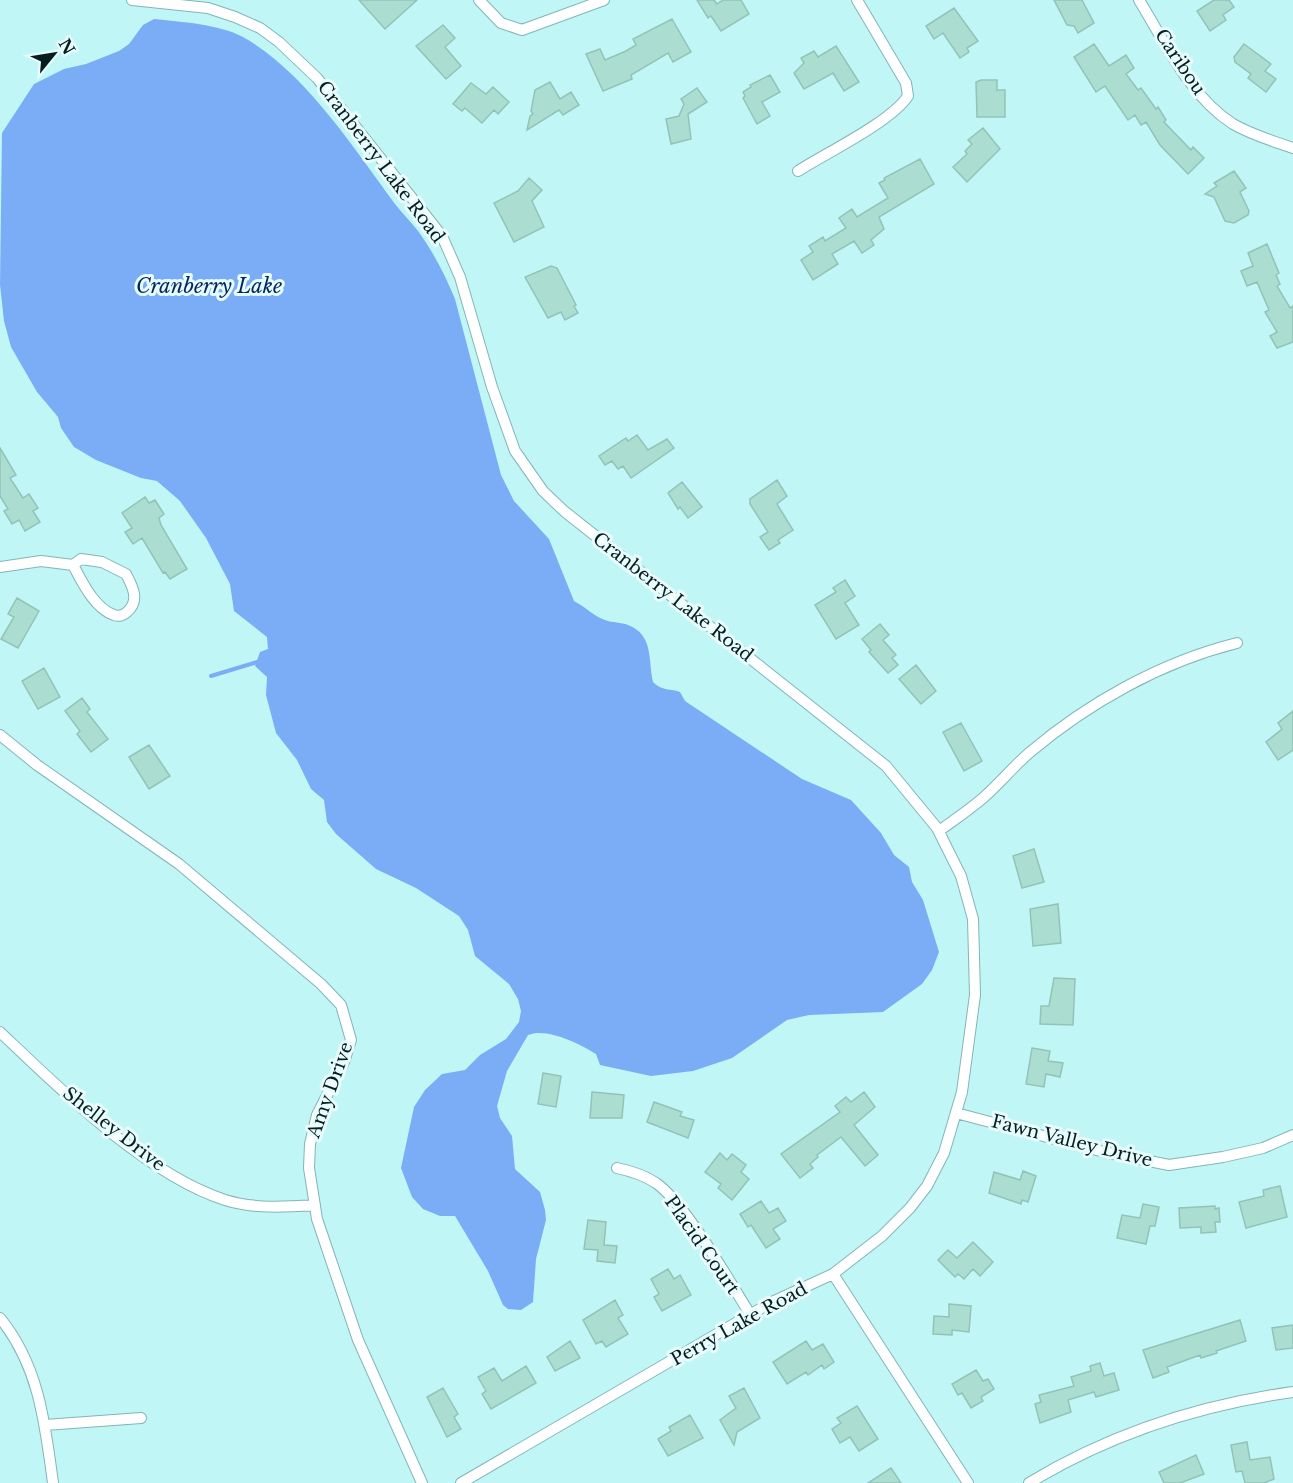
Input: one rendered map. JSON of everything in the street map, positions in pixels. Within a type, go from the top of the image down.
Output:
[{"type":"street","name":"Cranberry Lake Road","points":[[132,0],[208,8],[235,17],[260,28],[279,42],[317,78],[442,236],[460,277],[505,426],[515,451],[543,491],[886,766],[939,831],[961,876],[973,919],[976,961],[970,1041],[956,1113],[944,1153],[927,1186],[910,1208],[853,1260],[833,1274]]},
{"type":"street","points":[[479,0],[501,23],[522,30],[604,0]]},
{"type":"street","points":[[798,171],[903,104],[908,96],[906,83],[857,0]]},
{"type":"street","name":"Caribou","points":[[1139,0],[1194,88],[1210,105],[1232,123],[1253,134],[1293,148]]},
{"type":"street","points":[[0,567],[41,561],[73,565],[81,559],[88,559],[115,567],[126,574],[131,583],[135,604],[122,616],[106,610],[89,592],[73,565]]},
{"type":"street","points":[[939,831],[983,799],[1028,754],[1070,722],[1170,664],[1202,652],[1237,643]]},
{"type":"street","name":"Amy Drive","points":[[0,735],[27,758],[179,864],[321,984],[341,1005],[351,1040],[344,1062],[317,1115],[310,1144],[309,1168],[315,1204],[334,1274],[358,1340],[422,1483]]},
{"type":"street","name":"Shelley Drive","points":[[0,1032],[86,1110],[132,1147],[202,1191],[225,1200],[265,1207],[315,1204]]},
{"type":"street","name":"Fawn Valley Drive","points":[[956,1113],[1104,1152],[1169,1165],[1263,1148],[1293,1135]]},
{"type":"street","name":"Placid Court","points":[[617,1168],[637,1172],[657,1184],[678,1206],[750,1314]]},
{"type":"street","points":[[833,1274],[968,1483]]},
{"type":"street","name":"Perry Lake Road","points":[[461,1483],[750,1314],[801,1286],[833,1274]]},
{"type":"street","points":[[0,1318],[12,1333],[34,1378],[45,1425],[52,1483]]},
{"type":"street","points":[[1029,1483],[1057,1466],[1127,1433],[1217,1406],[1293,1392]]},
{"type":"street","points":[[45,1425],[141,1418]]},
{"type":"water","name":"Cranberry Lake","points":[[154,19],[211,26],[243,37],[287,70],[326,112],[418,231],[443,273],[455,299],[501,475],[514,501],[549,539],[574,601],[601,618],[628,625],[642,635],[648,649],[653,682],[656,685],[680,692],[685,701],[802,779],[851,800],[881,833],[894,855],[909,867],[912,882],[923,900],[939,952],[932,970],[922,984],[883,1012],[809,1015],[787,1020],[732,1058],[693,1071],[651,1076],[600,1065],[596,1054],[572,1041],[544,1033],[528,1035],[507,1071],[497,1106],[500,1118],[512,1136],[515,1169],[540,1192],[545,1210],[546,1220],[536,1259],[533,1302],[521,1310],[508,1309],[503,1305],[488,1271],[455,1216],[440,1216],[423,1209],[412,1197],[401,1168],[414,1107],[425,1090],[442,1074],[465,1070],[480,1055],[506,1039],[519,1022],[521,1011],[518,999],[509,984],[475,956],[468,930],[459,916],[416,888],[376,869],[336,834],[327,822],[324,800],[311,789],[297,760],[276,733],[266,695],[267,677],[255,666],[260,652],[268,649],[267,637],[234,611],[230,584],[206,538],[180,501],[157,481],[141,478],[96,460],[74,447],[61,428],[58,417],[37,392],[11,347],[4,321],[0,285],[2,133],[34,84],[64,69],[86,64],[119,51],[129,44],[143,25]]},
{"type":"building","points":[[359,0],[417,0],[385,29]]},
{"type":"building","points":[[697,0],[714,0],[717,4],[723,0],[741,0],[749,14],[721,31],[711,16],[708,18]]},
{"type":"building","points":[[1054,0],[1082,0],[1094,23],[1078,33],[1074,26],[1067,25]]},
{"type":"building","points":[[1214,0],[1229,0],[1234,7],[1223,15],[1226,20],[1210,31],[1197,11]]},
{"type":"building","points":[[954,8],[978,41],[967,48],[969,52],[960,58],[943,33],[934,39],[926,26]]},
{"type":"building","points":[[672,19],[691,52],[673,62],[668,53],[631,75],[632,79],[603,91],[586,54],[600,49],[605,60],[636,45],[633,39]]},
{"type":"building","points":[[443,25],[455,38],[445,47],[461,66],[446,79],[416,46]]},
{"type":"building","points":[[1094,44],[1109,66],[1126,55],[1134,68],[1126,74],[1138,90],[1141,88],[1156,109],[1158,107],[1166,120],[1164,122],[1191,150],[1193,147],[1204,158],[1188,174],[1160,145],[1146,122],[1141,125],[1135,115],[1128,120],[1105,86],[1096,92],[1074,57]]},
{"type":"building","points":[[1244,44],[1271,64],[1265,71],[1276,79],[1266,92],[1248,78],[1251,74],[1235,62],[1234,57]]},
{"type":"building","points":[[836,46],[859,82],[844,91],[833,73],[804,89],[794,73],[804,63],[801,58],[814,51],[818,57]]},
{"type":"building","points":[[770,75],[780,92],[762,102],[770,116],[757,124],[743,98],[745,96],[743,92],[751,87],[750,85]]},
{"type":"building","points":[[997,80],[997,90],[1005,90],[1005,117],[977,117],[976,82]]},
{"type":"building","points":[[550,82],[560,99],[571,92],[579,105],[563,115],[559,110],[527,130],[530,116],[533,114],[531,111],[535,90]]},
{"type":"building","points":[[471,83],[486,94],[493,87],[509,102],[498,114],[494,110],[482,123],[465,108],[462,111],[453,104]]},
{"type":"building","points":[[697,88],[707,102],[688,114],[691,139],[671,144],[666,119],[679,116],[684,104],[681,99]]},
{"type":"building","points":[[983,128],[1000,149],[967,182],[953,167],[967,154],[965,151],[972,144],[968,140]]},
{"type":"building","points":[[920,159],[934,184],[879,217],[884,229],[871,240],[874,245],[862,253],[854,241],[832,254],[838,264],[813,280],[801,260],[813,252],[809,246],[823,237],[825,241],[846,228],[839,218],[852,209],[857,217],[888,198],[879,183]]},
{"type":"building","points":[[1234,171],[1246,188],[1240,192],[1249,211],[1248,215],[1234,223],[1225,221],[1214,197],[1205,194],[1217,186],[1214,183]]},
{"type":"building","points":[[529,178],[542,190],[532,201],[544,227],[514,242],[494,203],[518,191]]},
{"type":"building","points":[[1267,244],[1279,273],[1276,275],[1280,284],[1277,286],[1290,308],[1293,306],[1293,342],[1277,348],[1270,336],[1277,332],[1265,312],[1269,310],[1257,282],[1247,286],[1241,271],[1253,266],[1248,253]]},
{"type":"building","points":[[551,266],[557,268],[576,305],[574,306],[578,313],[565,320],[561,312],[548,318],[525,277]]},
{"type":"building","points":[[637,435],[648,450],[667,439],[674,448],[631,478],[623,466],[618,469],[612,461],[605,465],[599,456],[626,438],[628,441]]},
{"type":"building","points":[[0,448],[16,475],[10,478],[23,498],[29,494],[38,508],[33,511],[40,522],[25,531],[19,520],[12,524],[4,511],[8,509],[0,496]]},
{"type":"building","points":[[777,480],[787,496],[777,504],[793,530],[778,540],[780,543],[769,550],[760,537],[768,532],[750,504],[750,499]]},
{"type":"building","points":[[682,482],[702,507],[688,518],[680,507],[678,509],[668,493]]},
{"type":"building","points":[[145,497],[149,503],[155,500],[164,514],[159,518],[161,525],[187,569],[170,579],[165,572],[163,573],[142,538],[133,544],[125,532],[132,528],[122,513]]},
{"type":"building","points":[[845,580],[855,596],[845,603],[859,625],[836,639],[815,605],[836,592],[833,588]]},
{"type":"building","points":[[17,598],[39,611],[18,648],[1,639],[14,617],[8,614]]},
{"type":"building","points":[[880,624],[889,635],[883,640],[896,655],[892,658],[898,665],[888,673],[869,652],[871,650],[862,639]]},
{"type":"building","points":[[916,665],[936,691],[921,704],[899,679]]},
{"type":"building","points":[[44,668],[60,697],[38,709],[22,681]]},
{"type":"building","points":[[82,698],[90,709],[87,712],[108,739],[91,752],[77,734],[80,731],[65,711]]},
{"type":"building","points":[[1293,711],[1293,750],[1278,760],[1266,742],[1282,729],[1278,723]]},
{"type":"building","points":[[961,723],[982,761],[964,771],[943,732]]},
{"type":"building","points":[[149,745],[170,776],[149,789],[129,757]]},
{"type":"building","points":[[1034,849],[1044,882],[1022,888],[1013,856]]},
{"type":"building","points":[[1058,904],[1061,943],[1033,946],[1030,909]]},
{"type":"building","points":[[1054,978],[1075,979],[1073,1025],[1040,1024],[1041,1006],[1049,1006]]},
{"type":"building","points":[[1032,1048],[1050,1051],[1048,1061],[1063,1063],[1060,1077],[1046,1074],[1044,1087],[1026,1084]]},
{"type":"building","points":[[543,1073],[561,1076],[556,1107],[538,1104]]},
{"type":"building","points":[[592,1092],[624,1095],[622,1118],[590,1118]]},
{"type":"building","points":[[864,1092],[875,1107],[854,1125],[878,1155],[865,1166],[841,1137],[817,1155],[818,1157],[810,1164],[813,1168],[800,1178],[781,1154],[840,1112],[835,1106],[846,1097],[851,1102]]},
{"type":"building","points":[[654,1102],[682,1112],[680,1116],[694,1120],[688,1138],[647,1122]]},
{"type":"building","points":[[720,1153],[727,1160],[732,1154],[746,1165],[741,1172],[749,1179],[732,1200],[718,1188],[721,1184],[705,1172]]},
{"type":"building","points":[[1023,1171],[1036,1176],[1028,1202],[1022,1200],[1021,1204],[989,1193],[994,1172],[1020,1180]]},
{"type":"building","points":[[1280,1186],[1287,1217],[1246,1228],[1239,1202],[1264,1196],[1263,1190]]},
{"type":"building","points":[[761,1201],[769,1213],[778,1208],[786,1221],[773,1229],[780,1239],[766,1248],[751,1225],[748,1227],[740,1214]]},
{"type":"building","points":[[1143,1204],[1159,1207],[1155,1226],[1150,1226],[1146,1244],[1117,1238],[1122,1215],[1140,1218]]},
{"type":"building","points":[[1215,1206],[1215,1209],[1219,1208],[1220,1222],[1215,1222],[1216,1232],[1201,1233],[1201,1227],[1180,1228],[1179,1208]]},
{"type":"building","points":[[588,1220],[606,1222],[604,1245],[617,1246],[615,1263],[597,1261],[598,1250],[584,1249]]},
{"type":"building","points":[[973,1242],[993,1262],[980,1276],[973,1269],[964,1279],[958,1274],[955,1277],[938,1260],[948,1250],[957,1258]]},
{"type":"building","points":[[668,1269],[674,1279],[680,1275],[691,1295],[662,1311],[654,1297],[659,1294],[651,1279]]},
{"type":"building","points":[[615,1300],[623,1315],[618,1318],[628,1334],[606,1347],[602,1341],[596,1344],[583,1320]]},
{"type":"building","points":[[949,1304],[971,1306],[969,1332],[952,1330],[952,1335],[933,1334],[934,1316],[949,1317]]},
{"type":"building","points":[[1240,1320],[1246,1341],[1216,1351],[1217,1353],[1201,1358],[1200,1355],[1167,1367],[1169,1372],[1153,1378],[1143,1350]]},
{"type":"building","points":[[1293,1325],[1293,1348],[1276,1350],[1272,1328]]},
{"type":"building","points":[[570,1341],[580,1358],[555,1371],[547,1357]]},
{"type":"building","points":[[806,1341],[812,1350],[823,1344],[834,1362],[824,1369],[822,1365],[808,1375],[806,1372],[787,1384],[773,1362]]},
{"type":"building","points":[[1100,1363],[1104,1376],[1114,1373],[1119,1390],[1096,1397],[1094,1392],[1068,1400],[1071,1412],[1040,1423],[1035,1404],[1041,1402],[1039,1395],[1074,1386],[1071,1377],[1091,1371],[1090,1366]]},
{"type":"building","points":[[526,1366],[536,1383],[491,1409],[482,1394],[486,1391],[478,1377],[494,1368],[502,1381]]},
{"type":"building","points":[[976,1370],[983,1381],[988,1379],[994,1389],[981,1397],[983,1401],[971,1408],[962,1393],[958,1395],[952,1384]]},
{"type":"building","points":[[443,1388],[458,1414],[454,1417],[461,1429],[447,1437],[427,1397]]},
{"type":"building","points":[[744,1388],[760,1418],[737,1432],[734,1445],[720,1420],[736,1408],[729,1396]]},
{"type":"building","points":[[857,1406],[878,1439],[859,1451],[850,1437],[840,1443],[832,1429],[841,1423],[837,1418]]},
{"type":"building","points":[[690,1415],[703,1438],[668,1456],[658,1439],[671,1431],[669,1427]]},
{"type":"building","points":[[1247,1442],[1250,1460],[1270,1457],[1274,1479],[1264,1483],[1245,1483],[1242,1471],[1236,1472],[1231,1445]]},
{"type":"building","points":[[1196,1455],[1204,1474],[1180,1483],[1164,1483],[1159,1472]]},
{"type":"building","points":[[891,1468],[901,1483],[868,1483]]},
{"type":"waterway","points":[[211,676],[257,662]]}]
